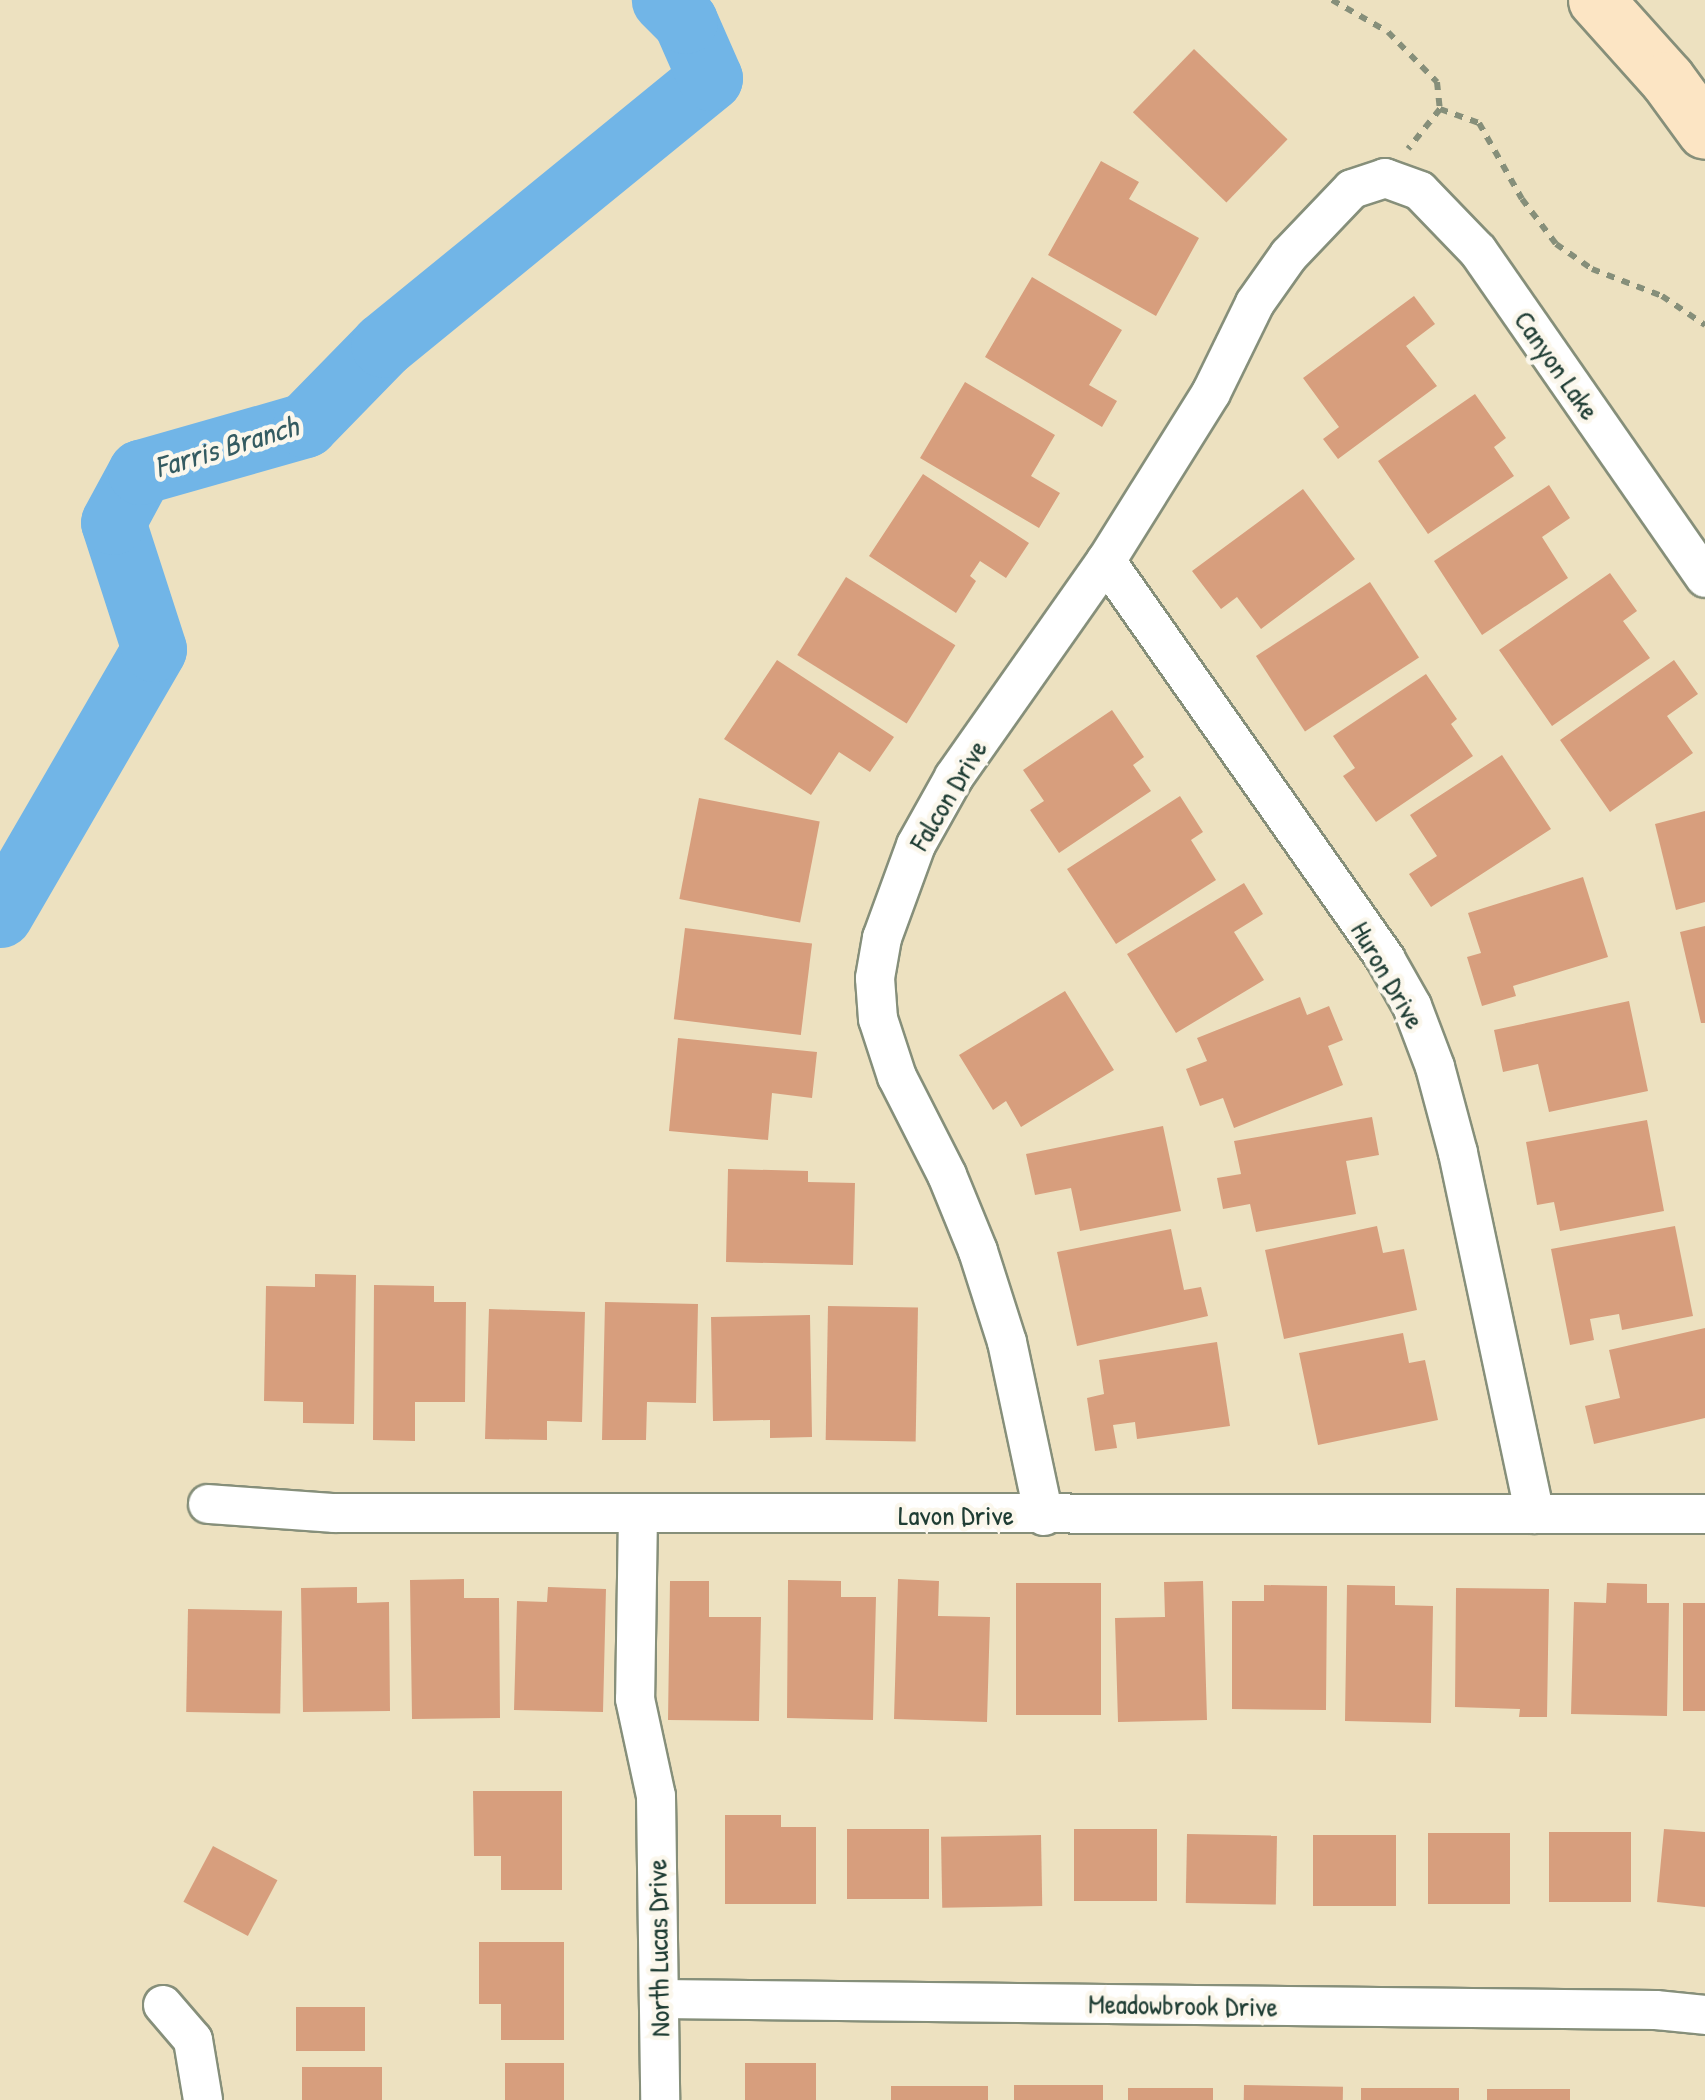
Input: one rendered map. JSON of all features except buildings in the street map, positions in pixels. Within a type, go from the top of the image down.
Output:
[{"type":"main road","points":[[1596,0],[1668,80],[1705,130]]},
{"type":"street","name":"Falcon Drive","points":[[1044,1516],[1007,1342],[948,1175],[897,1077],[878,1019],[875,978],[895,895],[925,828],[954,777],[1106,561],[1211,393],[1254,303],[1289,254],[1352,189],[1385,178]]},
{"type":"street","name":"Canyon Lake","points":[[1385,178],[1420,192],[1478,251],[1705,578]]},
{"type":"street","name":"Huron Drive","points":[[1106,561],[1386,960],[1412,1006],[1435,1067],[1458,1153],[1535,1514]]},
{"type":"street","name":"Lavon Drive","points":[[208,1504],[334,1513],[1705,1514]]},
{"type":"street","name":"North Lucas Drive","points":[[638,1514],[635,1699],[656,1796],[660,2100]]},
{"type":"street","name":"Meadowbrook Drive","points":[[660,2000],[1656,2010],[1705,2014]]},
{"type":"street","points":[[163,2006],[193,2040],[203,2100]]},
{"type":"path","points":[[1332,0],[1388,32],[1437,82],[1440,110],[1385,178]]},
{"type":"path","points":[[1440,110],[1479,123],[1522,200],[1556,244],[1592,269],[1662,296],[1705,325]]},
{"type":"waterway","name":"Farris Branch","points":[[0,915],[154,649],[113,522],[140,472],[305,425],[383,345],[710,78],[685,21],[664,0]]}]
